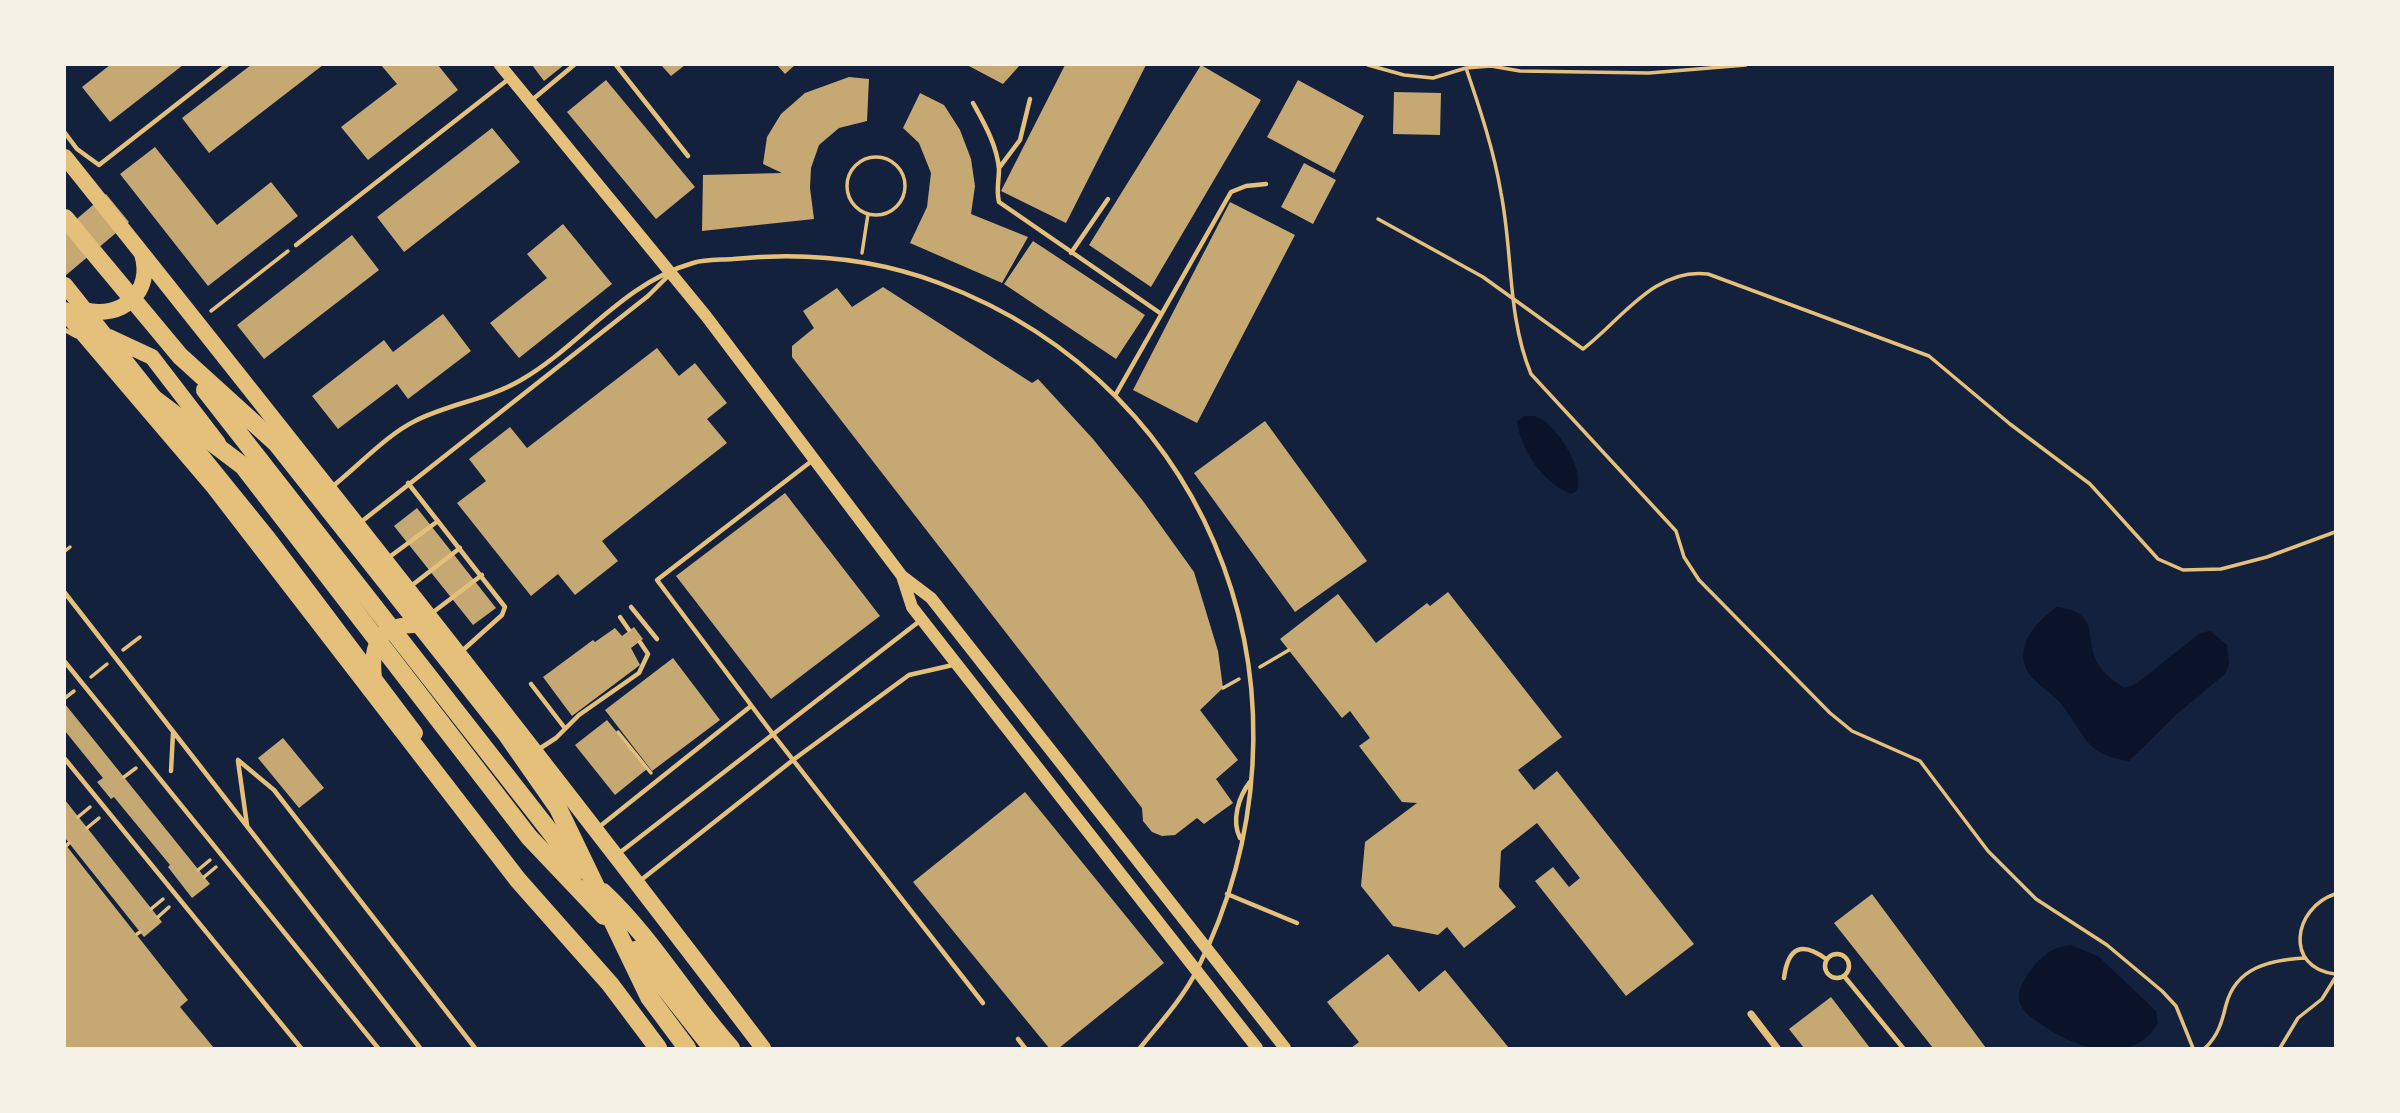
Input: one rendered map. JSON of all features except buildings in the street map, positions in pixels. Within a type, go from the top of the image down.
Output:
[{"type":"highway","points":[[65,218],[180,356],[535,831],[617,905],[676,978],[704,1019],[731,1048]]},
{"type":"highway","points":[[65,311],[120,365],[243,466],[712,1048]]},
{"type":"highway","points":[[180,356],[276,443],[507,735],[558,808],[649,997],[687,1048]]},
{"type":"highway","points":[[120,365],[519,880],[610,984],[658,1048]]},
{"type":"main road","points":[[71,153],[81,178],[199,321],[328,489],[351,529],[385,560],[408,588],[617,855],[763,1048]]},
{"type":"main road","points":[[84,310],[107,313],[129,304],[137,296],[145,274],[141,252]]},
{"type":"main road","points":[[65,285],[103,334],[120,365],[274,532]]},
{"type":"main road","points":[[103,334],[152,357],[374,678],[652,1048]]},
{"type":"main road","points":[[374,678],[373,652],[386,632],[402,625],[434,621]]},
{"type":"street","points":[[500,65],[671,273],[815,458],[902,576],[931,598],[1285,1048]]},
{"type":"street","points":[[902,576],[912,607],[1257,1048]]},
{"type":"street","points":[[1752,1014],[1777,1048]]},
{"type":"lane","points":[[65,133],[71,153],[99,165],[228,65]]},
{"type":"lane","points":[[530,102],[574,65]]},
{"type":"lane","points":[[616,65],[688,156]]},
{"type":"lane","points":[[296,245],[511,78]]},
{"type":"lane","points":[[999,169],[1020,140],[1030,99]]},
{"type":"lane","points":[[973,103],[988,131],[999,169],[996,191],[999,202],[1160,313]]},
{"type":"lane","points":[[1116,394],[1231,192],[1246,186],[1266,184]]},
{"type":"lane","points":[[1071,253],[1108,199]]},
{"type":"lane","points":[[274,532],[413,422],[520,381],[640,287],[694,262],[780,254],[861,262],[918,275],[972,296],[1024,323],[1063,349],[1116,394],[1172,463],[1210,530],[1231,582],[1250,669],[1254,718],[1251,781],[1240,794],[1236,829],[1240,839],[1227,894],[1196,971],[1140,1048]]},
{"type":"lane","points":[[351,529],[648,296],[671,273]]},
{"type":"lane","points":[[65,330],[120,365]]},
{"type":"lane","points":[[520,381],[527,390]]},
{"type":"lane","points":[[815,458],[657,580],[772,733],[983,1003]]},
{"type":"lane","points":[[408,483],[501,601],[505,611],[458,654]]},
{"type":"lane","points":[[385,560],[438,521]]},
{"type":"lane","points":[[313,560],[335,542]]},
{"type":"lane","points":[[408,588],[460,548]]},
{"type":"lane","points":[[434,621],[482,576]]},
{"type":"lane","points":[[65,593],[420,1048]]},
{"type":"lane","points":[[631,607],[657,639]]},
{"type":"lane","points":[[620,617],[629,630]]},
{"type":"lane","points":[[617,855],[922,620]]},
{"type":"lane","points":[[535,752],[556,738],[564,727],[639,673],[648,654],[640,642]]},
{"type":"lane","points":[[65,662],[378,1048]]},
{"type":"lane","points":[[637,883],[793,760],[909,675],[957,664]]},
{"type":"lane","points":[[531,684],[564,727]]},
{"type":"lane","points":[[596,829],[751,705]]},
{"type":"lane","points":[[171,771],[173,732]]},
{"type":"lane","points":[[65,759],[301,1048]]},
{"type":"lane","points":[[247,826],[243,780],[238,760],[282,800],[475,1048]]},
{"type":"lane","points":[[1227,894],[1297,923]]},
{"type":"lane","points":[[1784,978],[1786,963],[1792,953],[1803,948],[1813,949],[1826,960]]},
{"type":"lane","points":[[1833,954],[1844,957],[1849,967],[1844,976],[1836,978],[1828,975],[1824,968],[1826,960],[1833,954]]},
{"type":"lane","points":[[1844,976],[1903,1048]]},
{"type":"lane","points":[[1018,1039],[1025,1048]]},
{"type":"path","points":[[1368,65],[1404,75],[1433,78],[1466,68],[1491,66],[1520,71],[1649,73],[1746,65]]},
{"type":"path","points":[[1466,68],[1501,192],[1520,347],[1531,373],[1676,531],[1684,557],[1699,580],[1830,713],[1852,731],[1920,761],[1988,851],[2036,899],[2107,945],[2162,991],[2176,1006],[2193,1048]]},
{"type":"path","points":[[871,158],[889,160],[902,174],[904,192],[901,201],[887,213],[868,214],[852,203],[847,185],[854,167],[871,158]]},
{"type":"path","points":[[861,262],[868,214]]},
{"type":"path","points":[[1378,219],[1513,297],[1583,349],[1653,287],[1670,277],[1690,271],[1708,274],[1929,356],[2010,424],[2090,484],[2158,559],[2183,570],[2221,569],[2267,557],[2335,532]]},
{"type":"path","points":[[199,321],[296,245]]},
{"type":"path","points":[[65,551],[70,547]]},
{"type":"path","points":[[87,680],[140,637]]},
{"type":"path","points":[[1276,658],[1289,650]]},
{"type":"path","points":[[65,698],[79,686]]},
{"type":"path","points":[[618,732],[657,780]]},
{"type":"path","points":[[2280,1048],[2298,1018],[2322,999],[2335,976],[2323,973],[2305,958],[2298,943],[2302,925],[2311,909],[2335,894]]},
{"type":"path","points":[[2205,1048],[2215,1040],[2228,996],[2240,978],[2259,964],[2305,958]]},
{"type":"water","points":[[1524,416],[1541,419],[1562,441],[1574,462],[1577,491],[1571,494],[1561,489],[1535,465],[1523,444],[1517,422]]},
{"type":"water","points":[[2057,607],[2071,610],[2086,621],[2094,656],[2099,665],[2110,678],[2125,688],[2137,683],[2200,633],[2210,631],[2227,645],[2229,664],[2225,674],[2178,713],[2129,761],[2114,758],[2103,754],[2088,742],[2062,705],[2030,675],[2025,665],[2023,655],[2028,636],[2041,620]]},
{"type":"water","points":[[2070,945],[2098,956],[2156,1011],[2158,1023],[2148,1036],[2135,1045],[2120,1049],[2089,1047],[2058,1035],[2026,1012],[2019,996],[2026,977],[2043,956]]}]
